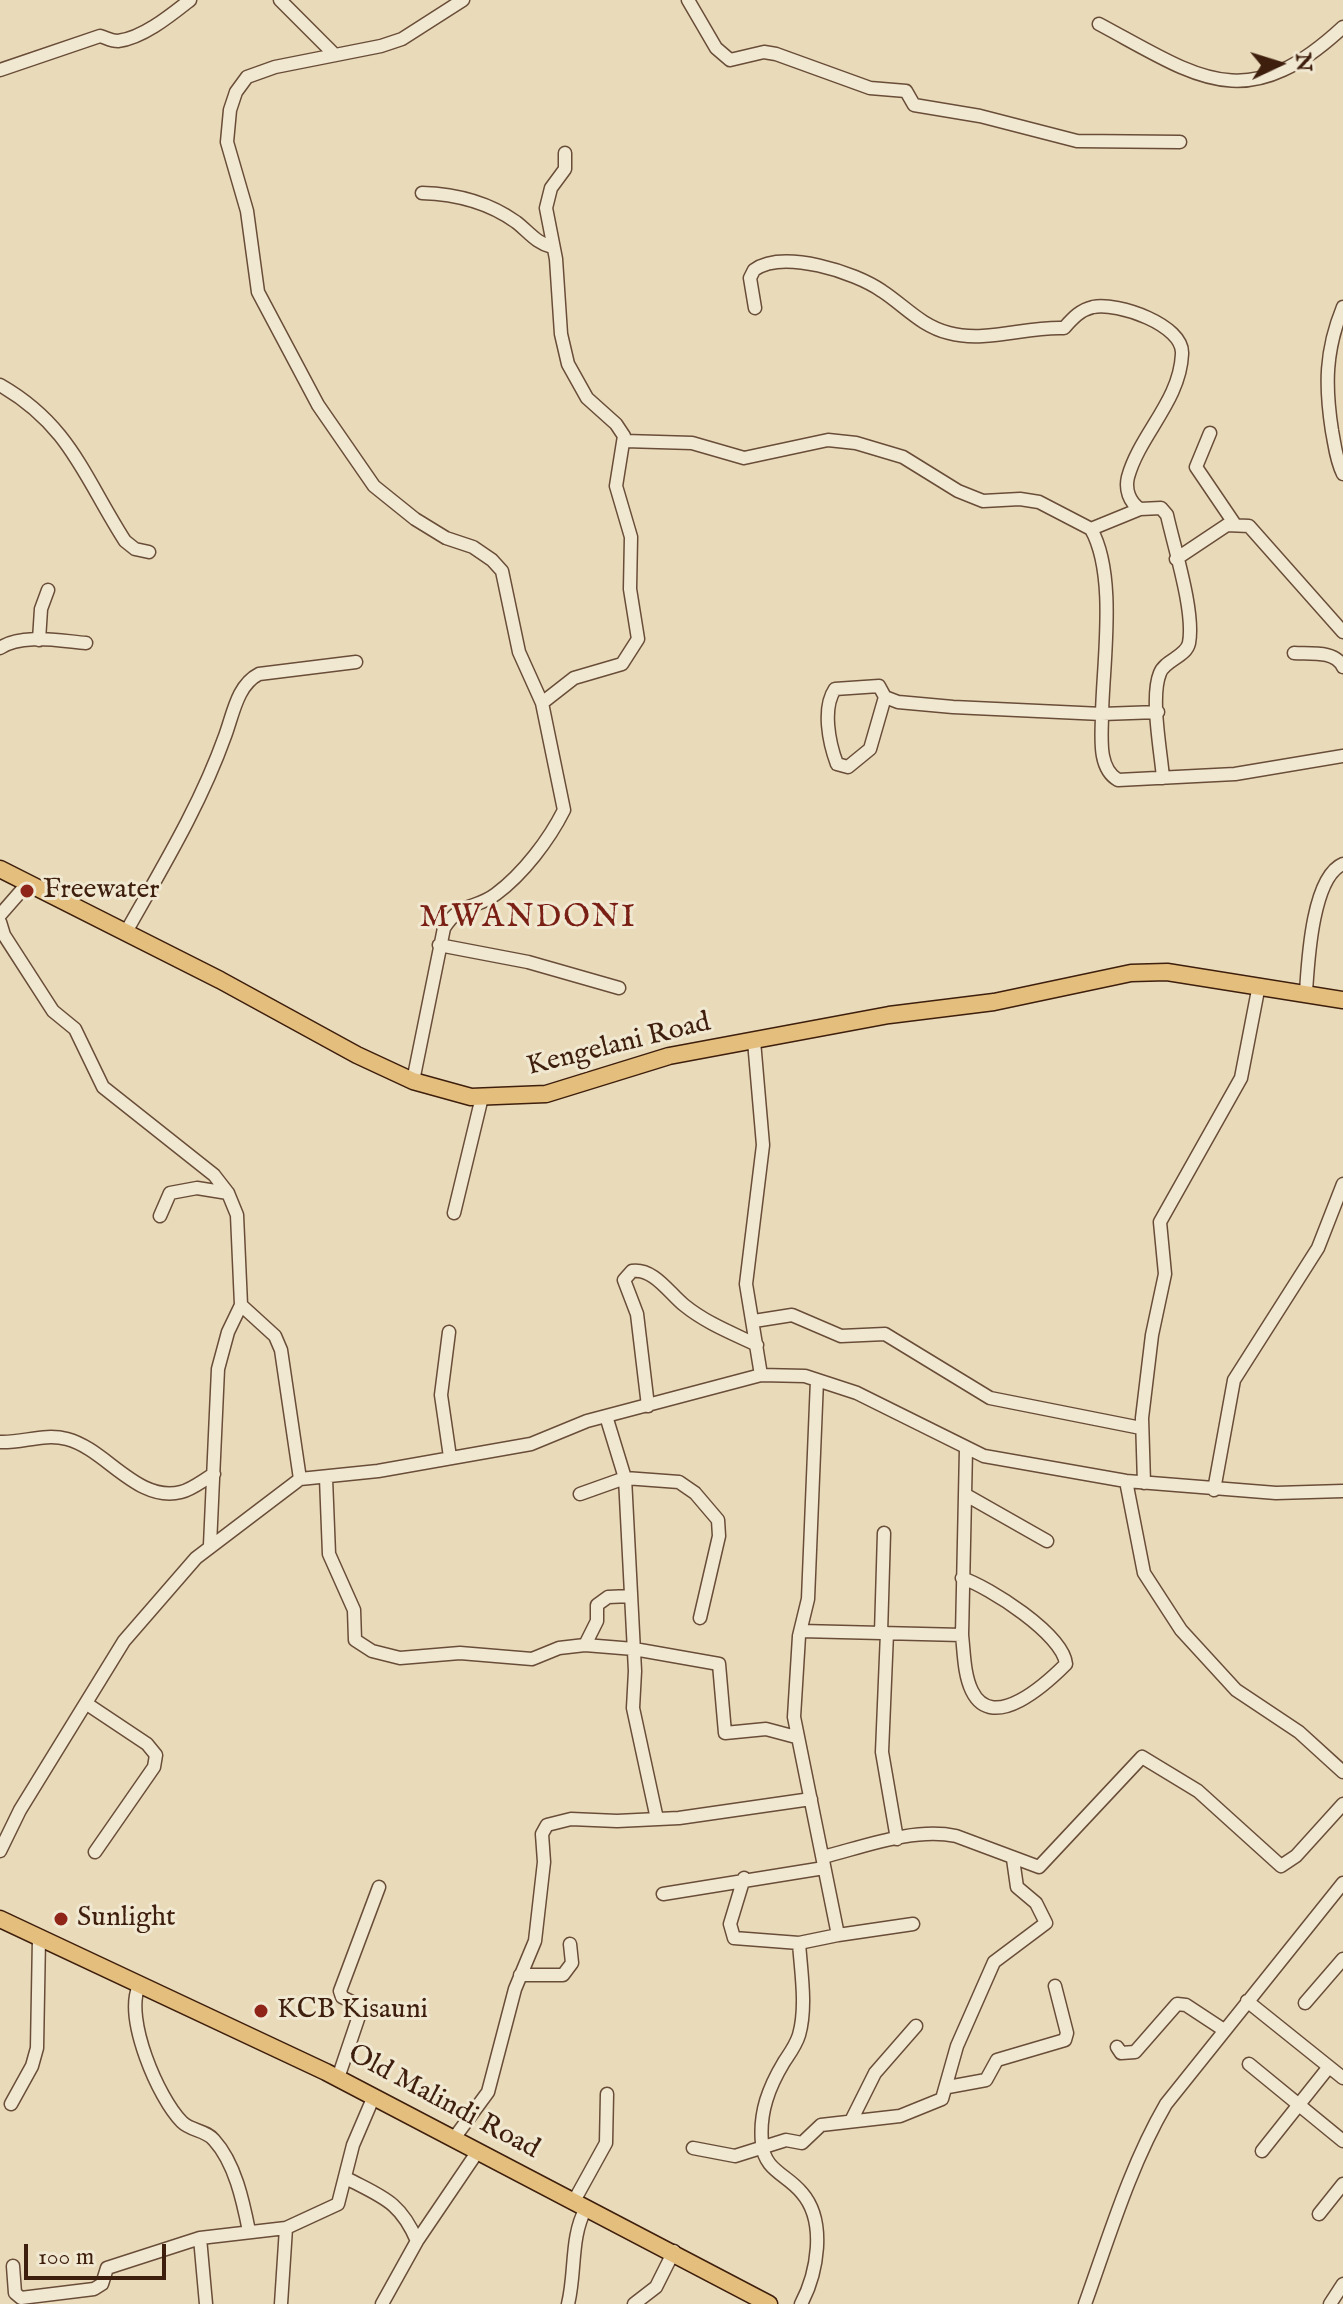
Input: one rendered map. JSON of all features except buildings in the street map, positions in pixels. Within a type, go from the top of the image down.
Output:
[{"type":"main road","name":"Kengelani Road","points":[[0,869],[357,1055],[413,1081],[482,1097],[559,1091],[654,1059],[889,1015],[994,1002],[1131,973],[1167,972],[1343,1000]]},
{"type":"main road","name":"Old Malindi Road","points":[[0,1919],[374,2096],[674,2251],[769,2304]]},
{"type":"street","points":[[0,70],[100,36],[112,41],[126,39],[169,17],[190,0]]},
{"type":"street","points":[[280,0],[334,54]]},
{"type":"street","points":[[413,1081],[439,945],[453,915],[499,892],[528,862],[564,810],[542,703],[519,652],[509,595],[498,565],[473,547],[446,538],[415,519],[374,486],[318,405],[258,292],[247,211],[227,142],[233,101],[247,77],[275,67],[402,39],[463,0]]},
{"type":"street","points":[[688,0],[716,48],[730,60],[764,52],[776,54],[870,88],[906,91],[914,105],[980,116],[1077,141],[1180,142]]},
{"type":"street","points":[[1099,24],[1161,60],[1222,82],[1265,76],[1315,53],[1343,27]]},
{"type":"street","points":[[542,703],[574,678],[622,664],[638,639],[630,589],[631,537],[616,486],[625,441],[616,424],[587,398],[568,364],[561,334],[556,259],[546,208],[551,188],[565,169],[565,153]]},
{"type":"street","points":[[422,193],[454,195],[479,203],[508,217],[540,244],[552,247]]},
{"type":"street","points":[[755,308],[750,278],[754,270],[769,264],[811,262],[880,289],[919,321],[951,334],[1010,333],[1038,326],[1064,328],[1076,314],[1092,307],[1123,310],[1155,322],[1177,336],[1183,351],[1165,408],[1128,478],[1129,498],[1140,509]]},
{"type":"street","points":[[1343,307],[1332,334],[1325,378],[1335,452],[1343,474]]},
{"type":"street","points":[[0,385],[28,401],[49,419],[86,472],[125,541],[135,549],[149,552]]},
{"type":"street","points":[[1210,433],[1196,467],[1234,523]]},
{"type":"street","points":[[625,441],[692,443],[744,458],[828,440],[856,443],[903,457],[958,491],[983,501],[1020,499],[1039,502],[1091,529],[1100,554],[1105,584],[1102,714],[1108,772],[1118,780],[1235,774],[1343,756]]},
{"type":"street","points":[[1091,529],[1140,509],[1165,510],[1185,590],[1189,645],[1160,671],[1158,712],[1163,778]]},
{"type":"street","points":[[1176,559],[1234,523],[1249,526],[1343,632]]},
{"type":"street","points":[[39,640],[41,609],[48,590]]},
{"type":"street","points":[[0,648],[9,642],[39,640],[86,643]]},
{"type":"street","points":[[1294,653],[1328,655],[1342,661]]},
{"type":"street","points":[[126,932],[182,838],[194,803],[212,776],[238,700],[249,679],[259,674],[356,662]]},
{"type":"street","points":[[885,697],[868,752],[848,767],[837,764],[829,724],[833,690],[879,686],[885,697],[898,702],[953,707],[1102,714],[1158,712]]},
{"type":"street","points":[[1306,992],[1311,926],[1332,871],[1343,864]]},
{"type":"street","points":[[0,915],[28,883]]},
{"type":"street","points":[[0,922],[4,935],[53,1011],[75,1029],[103,1087],[172,1139],[228,1193],[237,1215],[241,1305],[228,1332],[218,1369],[210,1545]]},
{"type":"street","points":[[439,945],[528,962],[619,988]]},
{"type":"street","points":[[1144,1483],[1141,1428],[1152,1335],[1165,1274],[1160,1222],[1239,1082],[1259,985]]},
{"type":"street","points":[[754,1041],[763,1145],[757,1210],[746,1275],[761,1375]]},
{"type":"street","points":[[454,1213],[482,1097]]},
{"type":"street","points":[[1214,1490],[1221,1437],[1237,1373],[1268,1331],[1318,1248],[1343,1184]]},
{"type":"street","points":[[160,1216],[170,1193],[197,1188],[228,1193]]},
{"type":"street","points":[[648,1406],[637,1314],[624,1280],[632,1271],[652,1276],[683,1304],[712,1324],[757,1345]]},
{"type":"street","points":[[241,1305],[275,1336],[281,1350],[300,1479]]},
{"type":"street","points":[[754,1321],[792,1315],[841,1336],[885,1334],[990,1398],[1141,1428]]},
{"type":"street","points":[[449,1332],[441,1395],[450,1457]]},
{"type":"street","points":[[0,1851],[27,1797],[124,1641],[185,1568],[210,1545],[300,1479],[326,1478],[531,1444],[606,1416],[761,1375],[792,1375],[817,1380],[883,1403],[966,1449],[1126,1481],[1276,1493],[1343,1491]]},
{"type":"street","points":[[817,1380],[809,1583],[794,1707],[796,1737],[838,1935]]},
{"type":"street","points":[[606,1416],[625,1478],[634,1649],[633,1708],[657,1819]]},
{"type":"street","points":[[0,1442],[47,1436],[72,1440],[97,1453],[132,1480],[160,1491],[182,1492],[214,1474]]},
{"type":"street","points":[[962,1578],[985,1586],[1019,1609],[1065,1657],[1066,1664],[1031,1697],[1001,1705],[986,1705],[970,1686],[962,1635],[962,1578],[966,1449]]},
{"type":"street","points":[[580,1494],[625,1478],[657,1477],[679,1482],[695,1493],[718,1520],[719,1536],[700,1618]]},
{"type":"street","points":[[326,1478],[329,1554],[354,1610],[354,1637],[358,1644],[400,1658],[460,1653],[532,1659],[559,1648],[585,1645],[634,1649],[719,1664],[725,1733],[766,1729],[796,1737]]},
{"type":"street","points":[[1126,1481],[1144,1573],[1181,1630],[1236,1690],[1299,1732],[1343,1772]]},
{"type":"street","points":[[966,1495],[1047,1541]]},
{"type":"street","points":[[884,1533],[882,1752],[897,1839]]},
{"type":"street","points":[[585,1645],[597,1621],[597,1605],[608,1597],[631,1596]]},
{"type":"street","points":[[801,1631],[962,1635]]},
{"type":"street","points":[[87,1704],[147,1744],[156,1755],[154,1767],[95,1852]]},
{"type":"street","points":[[663,1894],[824,1862],[897,1839],[950,1834],[1033,1867],[1043,1864],[1142,1757],[1198,1791],[1281,1866],[1296,1856],[1343,1804]]},
{"type":"street","points":[[455,2137],[488,2092],[520,1975],[535,1941],[544,1862],[542,1834],[547,1825],[571,1819],[657,1819],[811,1799]]},
{"type":"street","points":[[693,2148],[735,2156],[748,2154],[762,2145],[786,2140],[802,2143],[821,2125],[906,2114],[942,2099],[948,2087],[957,2046],[994,1962],[1046,1923],[1036,1903],[1017,1887],[1013,1859]]},
{"type":"street","points":[[744,1878],[730,1924],[732,1936],[748,1941],[799,1943],[913,1924]]},
{"type":"street","points":[[1085,2304],[1155,2124],[1185,2077],[1343,1883]]},
{"type":"street","points":[[338,2078],[362,2007],[342,1997],[340,1991],[379,1887]]},
{"type":"street","points":[[11,2104],[32,2066],[37,2048],[39,1938]]},
{"type":"street","points":[[799,1943],[802,2004],[799,2036],[765,2098],[762,2145],[766,2159],[778,2175],[802,2192],[813,2219],[816,2259],[813,2277],[801,2304]]},
{"type":"street","points":[[520,1975],[563,1975],[572,1963],[570,1944]]},
{"type":"street","points":[[1305,2003],[1343,1959]]},
{"type":"street","points":[[139,1986],[134,2004],[144,2056],[179,2119],[215,2140],[241,2191],[249,2231]]},
{"type":"street","points":[[948,2087],[986,2080],[997,2060],[1065,2040],[1068,2036],[1055,1986]]},
{"type":"street","points":[[1247,2001],[1343,2078]]},
{"type":"street","points":[[1117,2047],[1121,2053],[1135,2052],[1173,2006],[1181,2003],[1224,2030]]},
{"type":"street","points":[[852,2119],[875,2073],[916,2026]]},
{"type":"street","points":[[1249,2064],[1343,2141]]},
{"type":"street","points":[[1262,2151],[1328,2068]]},
{"type":"street","points":[[568,2304],[575,2268],[575,2235],[580,2205],[606,2143],[607,2094]]},
{"type":"street","points":[[13,2266],[15,2293],[21,2298],[94,2289],[102,2284],[107,2268],[200,2238],[286,2228],[335,2208],[344,2193],[353,2145],[374,2096]]},
{"type":"street","points":[[382,2304],[417,2241],[478,2151]]},
{"type":"street","points":[[346,2178],[397,2208],[406,2216],[417,2241]]},
{"type":"street","points":[[1319,2214],[1343,2184]]},
{"type":"street","points":[[281,2304],[286,2228]]},
{"type":"street","points":[[200,2238],[206,2304]]},
{"type":"street","points":[[634,2304],[656,2287],[674,2251]]},
{"type":"street","points":[[1330,2304],[1343,2284]]},
{"type":"place","name":"Freewater","points":[[27,891]]},
{"type":"place","name":"Sunlight","points":[[61,1919]]},
{"type":"place","name":"KCB Kisauni","points":[[261,2011]]},
{"type":"district","name":"MWANDONI","points":[[528,919]]}]
